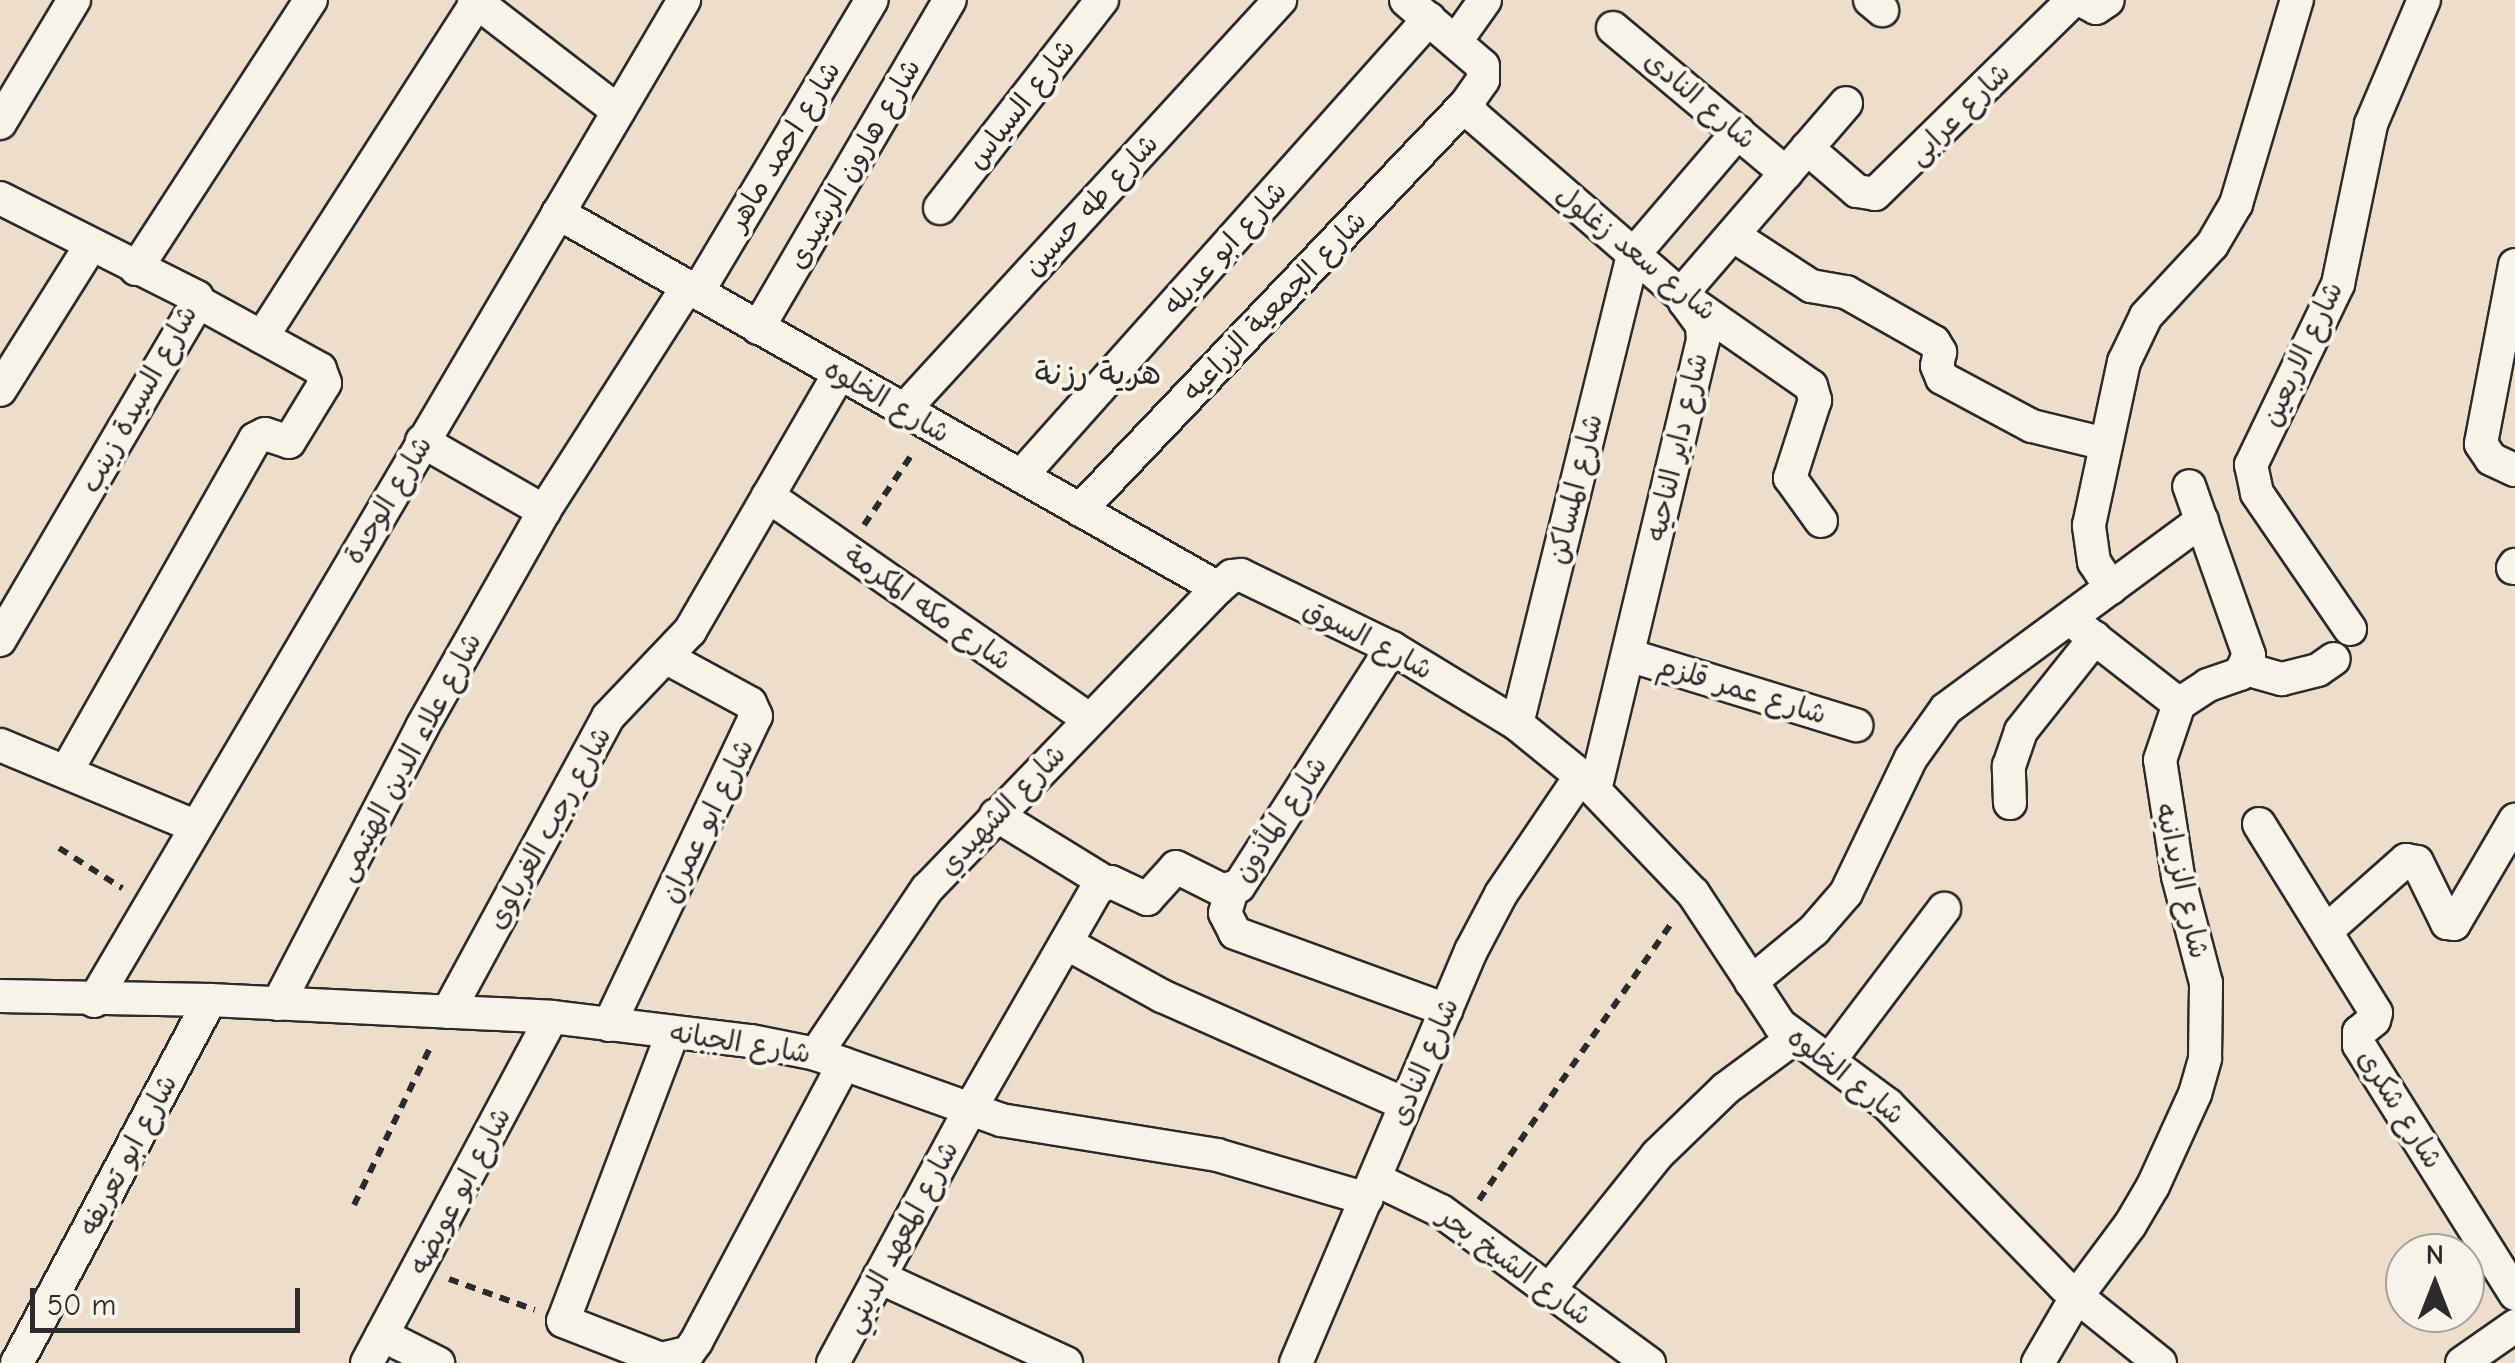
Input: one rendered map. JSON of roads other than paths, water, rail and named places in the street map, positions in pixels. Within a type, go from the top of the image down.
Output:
[{"type":"street","points":[[0,122],[74,0]]},
{"type":"street","points":[[136,269],[310,0]]},
{"type":"street","name":"شارع الوحدة","points":[[94,1001],[684,0]]},
{"type":"street","name":"شارع احمد ماهر","points":[[544,511],[692,290],[872,0]]},
{"type":"street","name":"شارع هارون الرشيدى","points":[[758,328],[950,0]]},
{"type":"street","name":"شارع السياس","points":[[940,208],[1102,0]]},
{"type":"street","name":"شارع طه حسين","points":[[917,418],[1280,0]]},
{"type":"street","points":[[1456,41],[1486,0]]},
{"type":"street","name":"شارع عرابى","points":[[1797,161],[1857,191],[1876,194],[2071,2],[2081,0],[2096,8],[2108,0]]},
{"type":"street","points":[[2111,588],[2094,562],[2088,538],[2116,387],[2134,338],[2161,296],[2212,244],[2236,204],[2296,0]]},
{"type":"street","name":"شارع الاربعين","points":[[2350,629],[2257,493],[2251,464],[2338,284],[2371,124],[2424,0]]},
{"type":"street","points":[[262,337],[476,1],[618,111]]},
{"type":"street","points":[[1417,9],[1479,61],[1484,73],[1468,103]]},
{"type":"street","name":"شارع ابو عديله","points":[[1020,476],[1417,9]]},
{"type":"street","name":"شارع النادى","points":[[1613,28],[1738,132],[1797,161]]},
{"type":"street","name":"شارع سعد زغلول","points":[[1468,103],[1474,116],[1633,255],[1683,296],[1811,386],[1816,400],[1790,478],[1821,521]]},
{"type":"street","name":"شارع الجمعية الزراعيه","points":[[1080,510],[1468,103]]},
{"type":"street","points":[[1683,296],[1686,286],[1734,236],[1846,104]]},
{"type":"street","points":[[1633,255],[1738,132]]},
{"type":"street","name":"شارع السيدة زينب","points":[[0,198],[197,296],[198,302],[0,640]]},
{"type":"street","name":"شارع الخلوه","points":[[558,214],[1218,588]]},
{"type":"street","points":[[1734,236],[1804,282],[1846,292],[1934,342],[1940,352],[1937,366],[1942,378],[2032,426],[2106,444]]},
{"type":"street","points":[[0,390],[91,245]]},
{"type":"street","name":"شارع المساكن","points":[[1516,724],[1633,255]]},
{"type":"street","points":[[2515,264],[2482,444],[2491,459],[2515,470]]},
{"type":"street","name":"شارع داير الناحيه","points":[[1588,783],[1628,654],[1703,340],[1702,325],[1683,296]]},
{"type":"street","points":[[66,772],[255,439],[265,434],[290,442],[324,388],[320,370],[198,302]]},
{"type":"street","name":"شارع رجب الغرباوى","points":[[448,1012],[608,718],[690,631],[838,374]]},
{"type":"street","points":[[422,441],[544,511]]},
{"type":"street","points":[[2189,486],[2249,655],[2246,669]]},
{"type":"street","name":"شارع مكه المكرمة","points":[[768,496],[1090,719]]},
{"type":"street","name":"شارع علاء الدين الهتيمى","points":[[278,1004],[422,727],[544,511]]},
{"type":"street","points":[[2010,803],[2009,766],[2021,731],[2082,629],[2111,588],[2202,520]]},
{"type":"street","name":"شارع السوق","points":[[1218,588],[1241,574],[1392,648],[1516,724]]},
{"type":"street","name":"شارع الشهيدي","points":[[673,1032],[564,1320],[661,1359],[688,1353],[896,928],[996,816],[1218,588]]},
{"type":"street","points":[[2082,629],[2180,704],[2208,684],[2246,669],[2282,678],[2300,676],[2334,659]]},
{"type":"street","points":[[1751,982],[1814,930],[1846,893],[1911,758],[1946,709],[2082,629]]},
{"type":"street","name":"شارع المأذون","points":[[1106,882],[1147,898],[1172,869],[1182,868],[1222,890],[1239,886],[1392,648]]},
{"type":"street","name":"شارع عمر قلزم","points":[[1628,654],[1856,725]]},
{"type":"street","name":"شارع ابو عمران","points":[[610,1025],[756,716],[750,703],[668,658]]},
{"type":"street","name":"شارع الزيدانيه","points":[[2038,1363],[2076,1296],[2130,1225],[2153,1186],[2196,1094],[2205,1058],[2206,984],[2160,781],[2164,741],[2180,704]]},
{"type":"street","name":"شارع الخلوه","points":[[1516,724],[1588,783],[1693,892],[1766,1008],[1794,1038],[1829,1060],[1915,1130],[2076,1296],[2160,1363]]},
{"type":"street","points":[[0,745],[195,826]]},
{"type":"street","name":"شارع النادى","points":[[1296,1363],[1446,1010],[1501,894],[1588,783]]},
{"type":"street","points":[[969,1111],[1097,888],[1106,882],[996,816]]},
{"type":"street","points":[[2326,931],[2406,860],[2417,862],[2447,923],[2454,924],[2515,820]]},
{"type":"street","name":"شارع شكرى","points":[[2259,824],[2376,1013],[2374,1020],[2359,1032],[2359,1045],[2515,1294]]},
{"type":"street","points":[[1232,890],[1226,914],[1235,932],[1446,1010]]},
{"type":"street","points":[[1829,1060],[1944,909]]},
{"type":"street","points":[[1066,943],[1195,1012],[1405,1104]]},
{"type":"street","name":"شارع الجبانه","points":[[0,996],[94,1001],[210,1000],[448,1012],[552,1018],[673,1032],[830,1059],[969,1111],[1217,1155],[1371,1189]]},
{"type":"street","name":"شارع ابو تعريفه","points":[[17,1363],[210,1000]]},
{"type":"street","name":"شارع ابو عويضه","points":[[374,1349],[552,1018]]},
{"type":"street","points":[[1548,1290],[1657,1155],[1726,1088],[1794,1038]]},
{"type":"street","name":"شارع المعهد الديني","points":[[833,1363],[969,1111]]},
{"type":"street","name":"شارع الشيخ بحر","points":[[1371,1189],[1420,1198],[1649,1363]]},
{"type":"street","points":[[880,1277],[1066,1363]]},
{"type":"street","points":[[2478,1357],[2515,1326]]},
{"type":"street","points":[[374,1349],[438,1363]]},
{"type":"district","name":"هرية رزنة","points":[[1098,374]]}]
